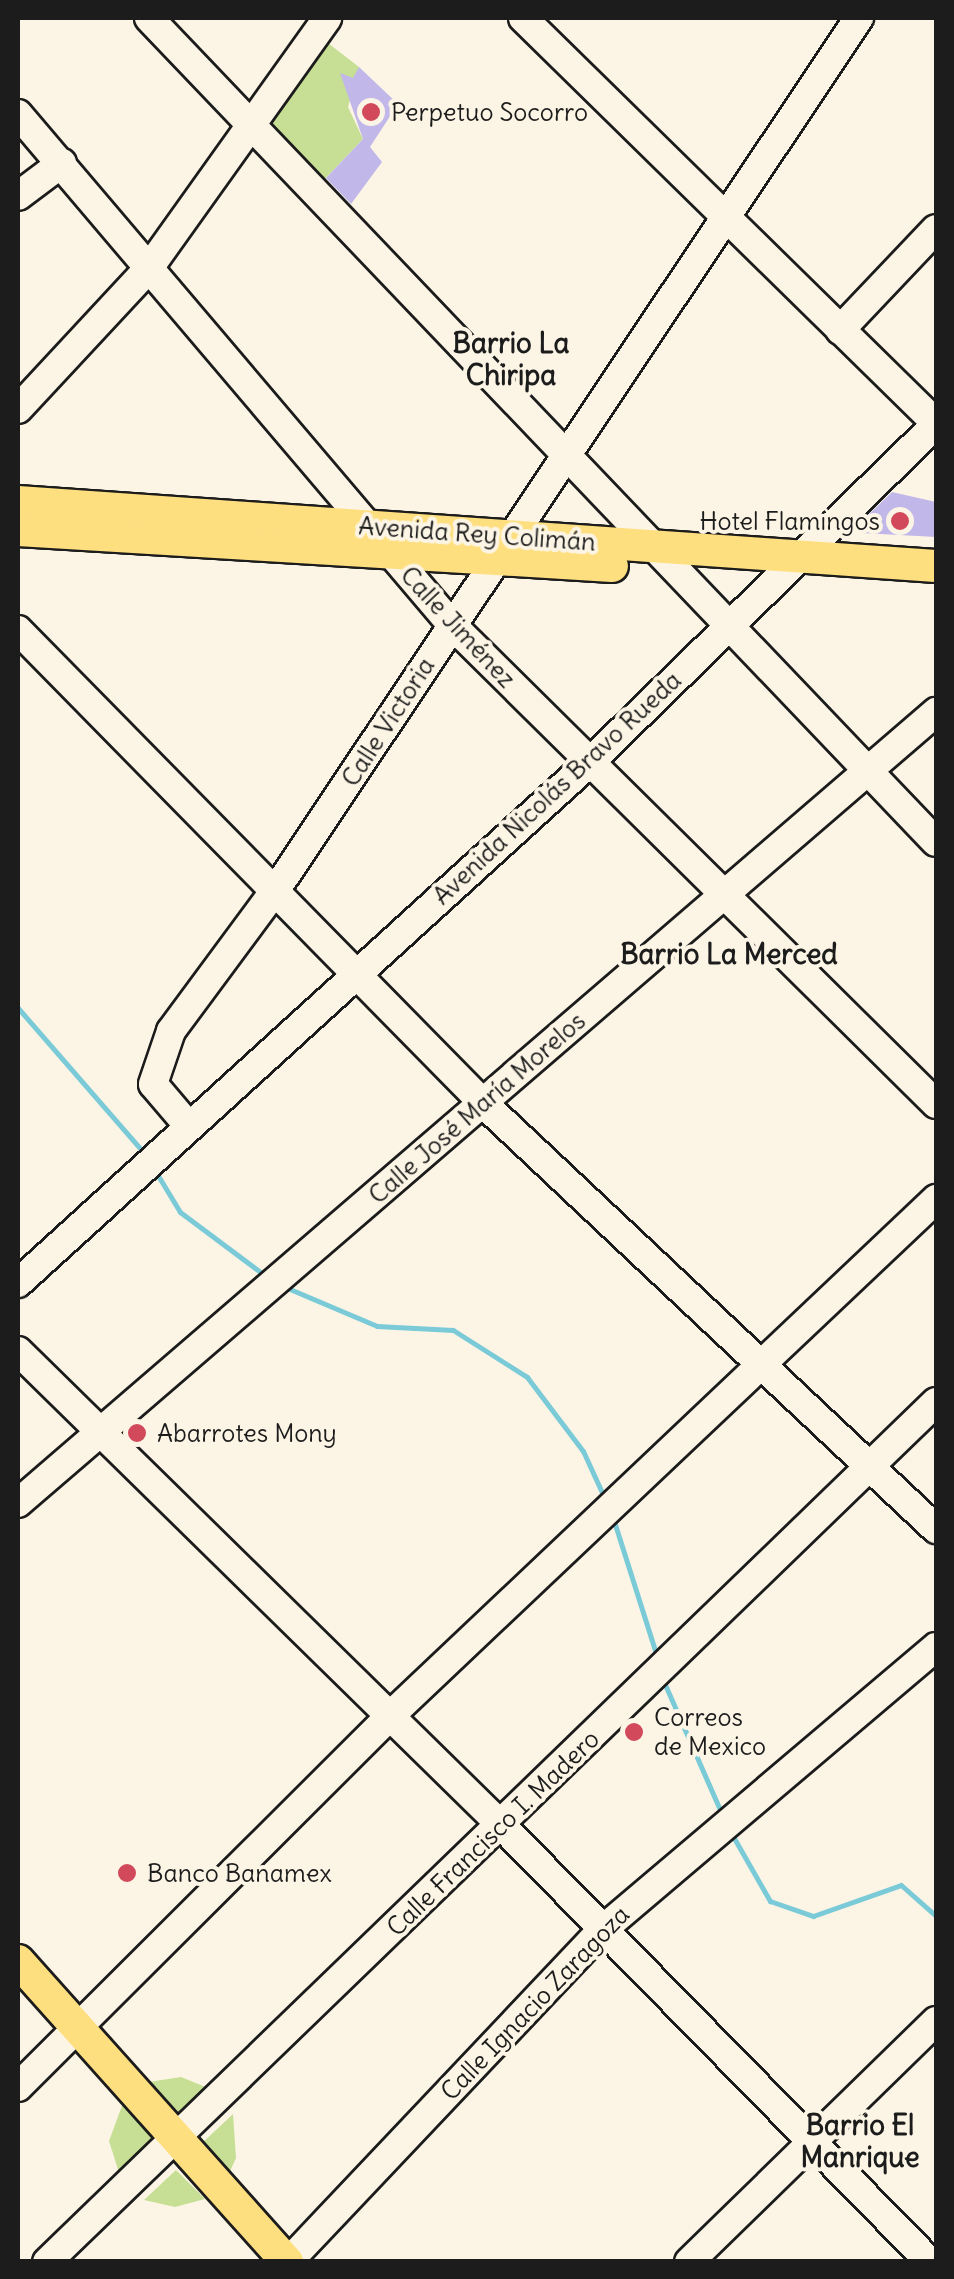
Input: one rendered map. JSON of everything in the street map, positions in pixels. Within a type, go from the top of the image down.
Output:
[{"type":"main road","name":"Avenida Rey Colimán","points":[[18,502],[363,526],[678,570],[936,566]]},
{"type":"main road","name":"Avenida Rey Colimán","points":[[18,530],[390,552],[654,547],[936,586]]},
{"type":"main road","points":[[18,1960],[288,2262]]},
{"type":"street","points":[[149,18],[936,842]]},
{"type":"street","points":[[18,410],[149,268],[327,18]]},
{"type":"street","points":[[523,18],[724,222],[936,424]]},
{"type":"street","name":"Calle Victoria","points":[[177,1133],[153,1084],[156,1062],[171,1032],[277,888],[859,18]]},
{"type":"street","name":"Calle Jiménez","points":[[18,114],[363,526],[452,624],[722,897],[936,1104]]},
{"type":"street","points":[[18,196],[62,163]]},
{"type":"street","points":[[840,330],[936,229]]},
{"type":"street","name":"Avenida Nicolás Bravo Rueda","points":[[18,1282],[355,971],[588,764],[730,625],[796,567],[936,424]]},
{"type":"street","points":[[18,630],[277,888],[483,1103],[936,1529]]},
{"type":"street","name":"Calle José María Morelos","points":[[18,1503],[936,712]]},
{"type":"street","points":[[18,2087],[391,1716],[758,1363],[936,1199]]},
{"type":"street","points":[[18,1351],[502,1826],[930,2262]]},
{"type":"street","name":"Calle Francisco I. Madero","points":[[47,2262],[936,1402]]},
{"type":"street","name":"Calle Ignacio Zaragoza","points":[[288,2262],[601,1931],[936,1647]]},
{"type":"street","points":[[689,2262],[936,2024]]},
{"type":"green space","points":[[324,40],[359,67],[348,107],[363,139],[322,182],[272,132],[271,118]]},
{"type":"green space","points":[[181,2077],[213,2090],[182,2120],[149,2082]]},
{"type":"green space","points":[[123,2103],[158,2143],[121,2179],[109,2141]]},
{"type":"green space","points":[[233,2114],[236,2158],[227,2178],[200,2145]]},
{"type":"green space","points":[[176,2170],[205,2199],[175,2207],[144,2200]]},
{"type":"building","points":[[359,67],[398,104],[370,147],[382,162],[351,204],[326,178],[363,139],[340,73],[353,78]]},
{"type":"building","name":"Hotel Flamingos","points":[[892,492],[936,502],[936,537],[862,533],[863,520]]},
{"type":"waterway","points":[[18,1008],[146,1155]]},
{"type":"waterway","points":[[154,1169],[180,1212],[267,1277]]},
{"type":"waterway","points":[[285,1287],[377,1326],[453,1330],[527,1377],[583,1451],[605,1499]]},
{"type":"waterway","points":[[613,1518],[658,1660]]},
{"type":"waterway","points":[[663,1680],[723,1817]]},
{"type":"waterway","points":[[730,1831],[770,1901],[813,1916],[901,1885],[936,1916]]},
{"type":"place","name":"Perpetuo Socorro","points":[[371,112]]},
{"type":"place","name":"Hotel Flamingos","points":[[900,521]]},
{"type":"place","name":"Abarrotes Mony","points":[[137,1433]]},
{"type":"place","name":"Correos de Mexico","points":[[634,1732]]},
{"type":"place","name":"Banco Banamex","points":[[127,1873]]},
{"type":"district","name":"Barrio La Chiripa","points":[[511,359]]},
{"type":"district","name":"Barrio La Merced","points":[[729,954]]},
{"type":"district","name":"Barrio El Manrique","points":[[860,2141]]}]
